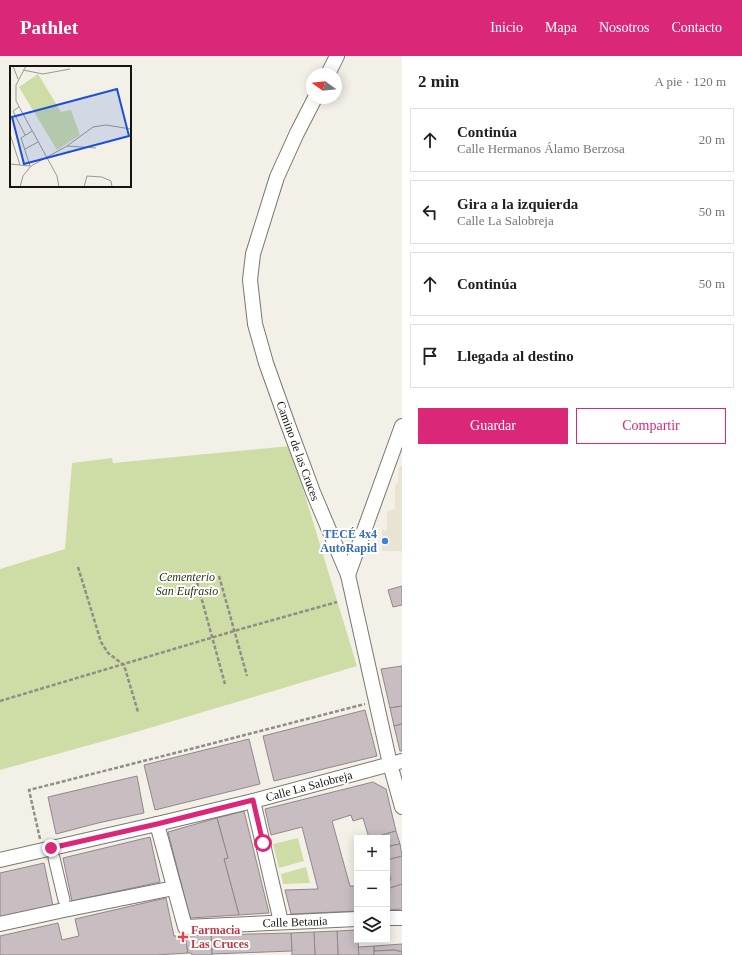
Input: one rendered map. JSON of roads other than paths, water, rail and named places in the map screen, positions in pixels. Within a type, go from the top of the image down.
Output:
[{"type":"street","points":[[331,68],[337,56]]},
{"type":"street","name":"Camino de las Cruces","points":[[312,104],[277,177],[253,254],[250,280],[255,324],[266,363],[313,492],[348,575],[396,762],[402,807]]},
{"type":"street","points":[[348,575],[402,426]]},
{"type":"street","name":"Calle La Salobreja","points":[[0,860],[157,824],[396,762]]},
{"type":"street","points":[[253,800],[281,922]]},
{"type":"street","points":[[0,924],[174,888],[157,824]]},
{"type":"street","points":[[54,858],[64,900]]},
{"type":"street","name":"Calle Betania","points":[[174,888],[185,927],[354,919]]},
{"type":"street","points":[[390,918],[402,918]]},
{"type":"place","name":"TECÉ 4x4 AutoRapid","points":[[385,541]]},
{"type":"place","name":"Farmacia Las Cruces","points":[[183,937]]},
{"type":"park label","name":"Cementerio San Eufrasio","points":[[187,584]]}]
